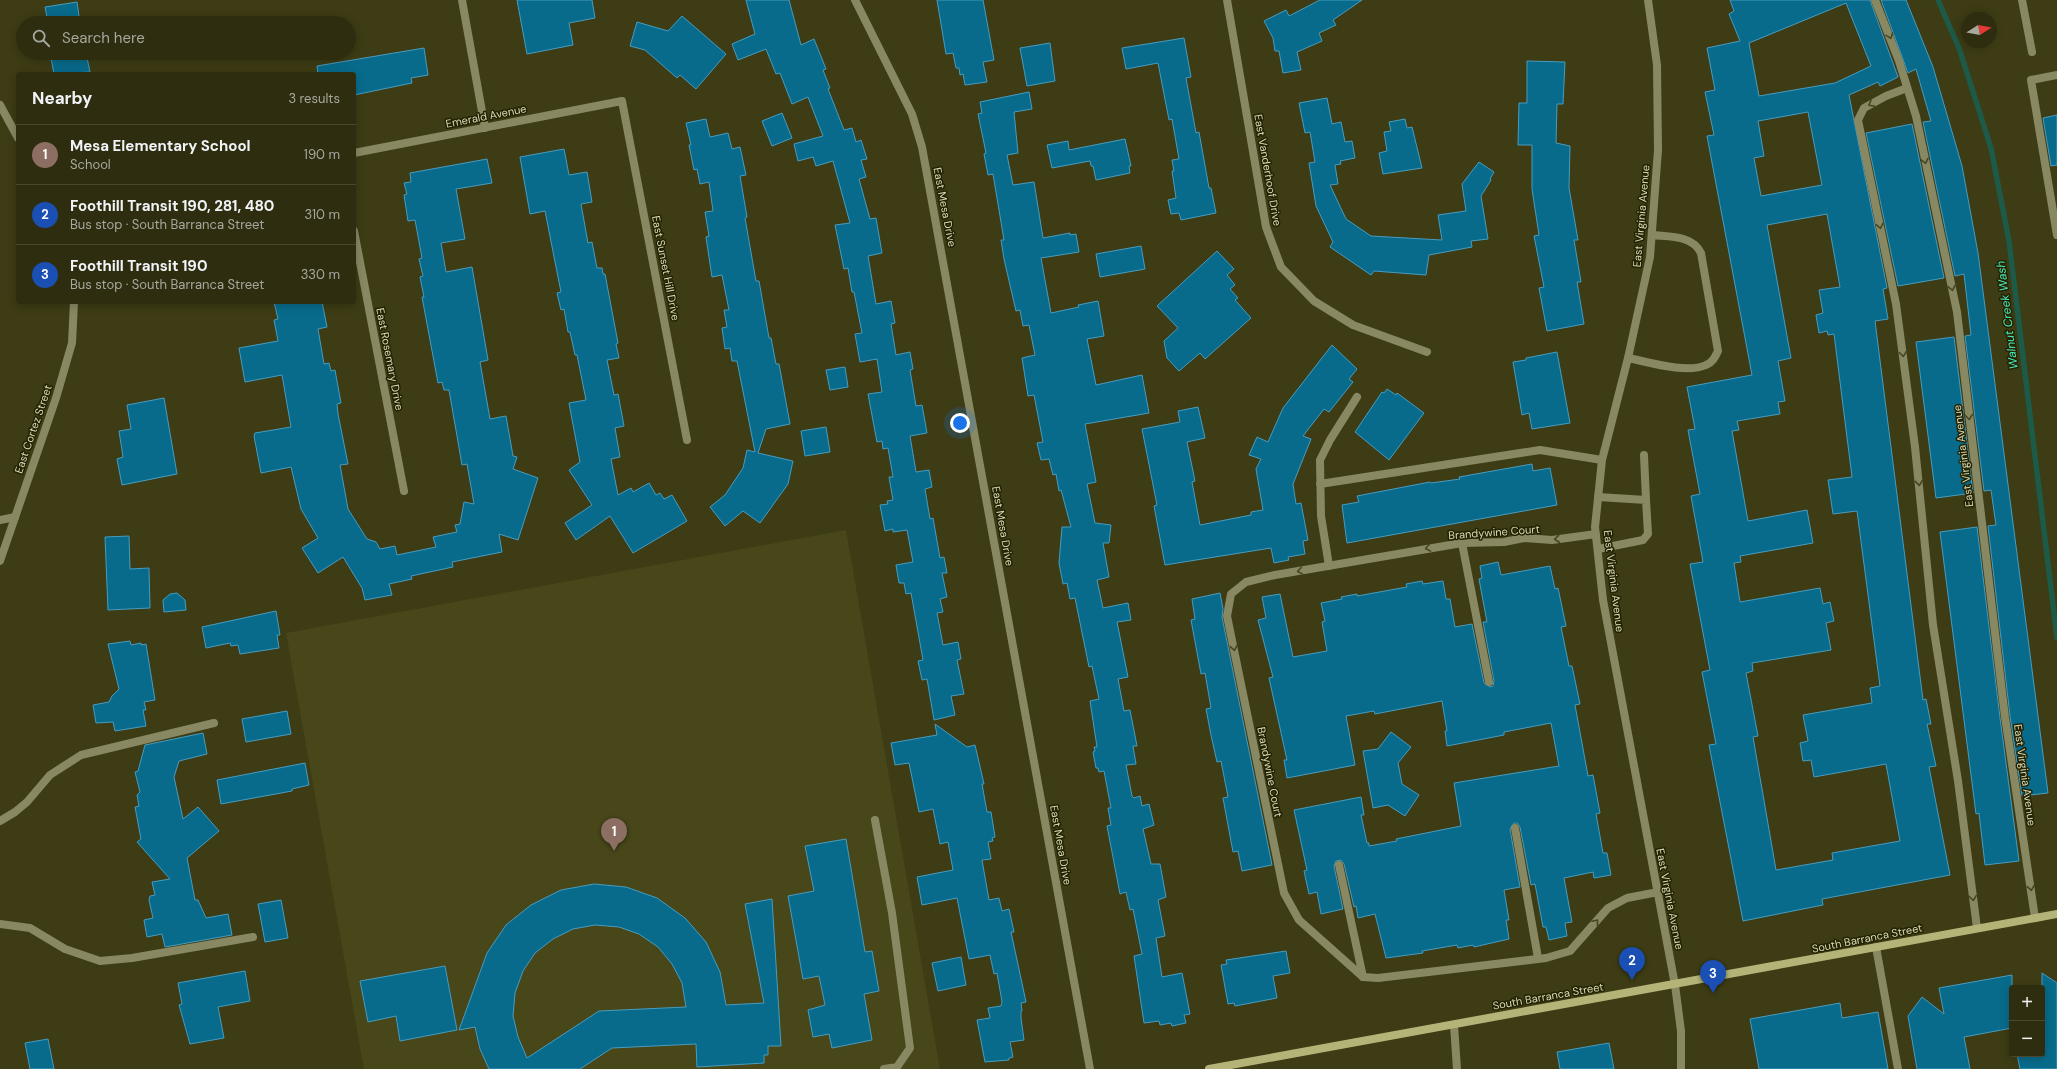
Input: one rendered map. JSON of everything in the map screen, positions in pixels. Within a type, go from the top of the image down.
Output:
[{"type":"main road","name":"South Barranca Street","points":[[1209,1069],[2057,914]]},
{"type":"street","points":[[462,0],[485,128]]},
{"type":"street","name":"East Mesa Drive","points":[[855,0],[912,114],[922,147],[1090,1069]]},
{"type":"street","name":"East Vanderhoof Drive","points":[[1227,0],[1266,227],[1281,267],[1314,302],[1353,324],[1427,352]]},
{"type":"street","name":"East Virginia Avenue","points":[[1648,0],[1657,65],[1658,150],[1650,257],[1628,358],[1602,460],[1596,534],[1603,600],[1675,985],[1681,1031],[1681,1069]]},
{"type":"street","name":"East Virginia Avenue","points":[[1875,0],[1899,61],[1916,116],[1957,312],[2005,717],[2035,918]]},
{"type":"street","points":[[2022,0],[2032,52]]},
{"type":"street","points":[[2057,75],[2031,80],[2057,235]]},
{"type":"street","points":[[1907,88],[1886,96],[1864,108],[1858,120],[1896,304],[1915,447],[1933,625],[1958,781],[1977,928]]},
{"type":"street","name":"Emerald Avenue","points":[[356,153],[622,101]]},
{"type":"street","name":"East Sunset Hill Drive","points":[[622,101],[687,440]]},
{"type":"street","points":[[0,105],[16,134]]},
{"type":"street","points":[[1628,358],[1680,367],[1695,368],[1706,365],[1713,360],[1718,351],[1701,253],[1698,246],[1685,239],[1652,235]]},
{"type":"street","name":"East Rosemary Drive","points":[[356,241],[404,490]]},
{"type":"street","name":"East Cortez Street","points":[[0,561],[56,398],[72,344],[74,304]]},
{"type":"street","points":[[1329,566],[1320,516],[1320,460],[1330,440],[1358,397]]},
{"type":"street","points":[[1320,484],[1540,450],[1602,460]]},
{"type":"street","points":[[1598,549],[1644,540],[1648,534],[1644,456]]},
{"type":"street","points":[[1598,497],[1646,500]]},
{"type":"street","points":[[0,520],[15,517]]},
{"type":"street","name":"Brandywine Court","points":[[1362,977],[1299,920],[1284,894],[1227,616],[1231,594],[1246,582],[1462,542],[1504,542],[1524,538],[1552,540],[1596,534]]},
{"type":"street","points":[[1462,542],[1489,682]]},
{"type":"street","points":[[0,821],[15,812],[27,802],[50,775],[81,755],[214,723]]},
{"type":"street","points":[[875,820],[892,913],[910,1048],[897,1068],[884,1069]]},
{"type":"street","points":[[1515,828],[1538,958]]},
{"type":"street","points":[[1340,865],[1362,977],[1378,978],[1546,958],[1570,951],[1608,908],[1627,898],[1658,892]]},
{"type":"street","points":[[0,924],[30,928],[65,949],[100,961],[132,958],[253,937]]},
{"type":"street","points":[[1876,947],[1898,1069]]},
{"type":"street","points":[[1454,1025],[1457,1069]]},
{"type":"shaded area","points":[[846,530],[940,1069],[364,1069],[286,633]]},
{"type":"building","points":[[517,0],[592,0],[595,18],[569,23],[573,45],[527,54]]},
{"type":"building","points":[[746,0],[789,0],[801,45],[814,39],[826,69],[823,70],[830,88],[828,89],[844,130],[852,128],[856,142],[861,140],[867,159],[861,160],[866,177],[859,179],[870,219],[876,218],[882,253],[868,256],[876,304],[891,301],[895,323],[891,324],[896,355],[910,352],[913,369],[910,370],[916,406],[922,405],[927,433],[910,436],[916,472],[929,470],[932,487],[925,489],[930,519],[933,518],[940,558],[944,557],[947,573],[942,573],[947,597],[940,599],[943,612],[937,613],[943,645],[958,642],[961,659],[957,660],[964,694],[951,696],[955,715],[934,720],[927,679],[922,680],[918,661],[923,660],[911,593],[906,594],[904,583],[899,583],[896,565],[913,562],[907,530],[893,532],[893,529],[885,531],[880,505],[888,504],[887,501],[893,500],[889,477],[893,477],[888,448],[883,449],[882,441],[877,442],[868,394],[882,392],[877,359],[860,362],[855,334],[862,333],[848,268],[844,269],[835,225],[850,223],[833,161],[816,166],[813,157],[798,161],[794,144],[823,136],[808,97],[792,104],[780,73],[776,74],[766,49],[738,60],[732,44],[755,34]]},
{"type":"building","points":[[937,0],[983,0],[994,60],[983,62],[987,82],[965,85],[963,74],[960,75],[959,68],[956,68],[953,53],[946,54]]},
{"type":"building","points":[[1320,0],[1362,0],[1333,20],[1336,25],[1319,33],[1322,41],[1297,52],[1301,70],[1283,73],[1279,51],[1275,51],[1273,38],[1264,21],[1286,10],[1289,16]]},
{"type":"building","points":[[1730,0],[1870,0],[1898,77],[1880,86],[1878,82],[1849,95],[1887,288],[1883,289],[1888,319],[1875,321],[1923,700],[1926,699],[1931,724],[1927,724],[1936,766],[1929,767],[1950,875],[1822,899],[1823,905],[1743,921],[1709,745],[1716,744],[1702,672],[1710,670],[1690,564],[1703,562],[1691,496],[1700,494],[1688,430],[1695,429],[1687,387],[1752,375],[1707,136],[1714,135],[1705,92],[1715,90],[1707,48],[1740,41],[1729,14],[1734,11]],"holes":[[[1846,3],[1871,66],[1835,83],[1759,96],[1749,43]],[[1808,112],[1822,185],[1761,196],[1754,158],[1764,156],[1758,121]],[[1827,214],[1840,287],[1819,290],[1823,313],[1816,315],[1819,333],[1827,331],[1828,335],[1834,334],[1852,477],[1828,480],[1833,514],[1857,511],[1880,686],[1870,688],[1872,703],[1803,715],[1808,741],[1800,743],[1803,761],[1811,760],[1814,777],[1886,764],[1900,841],[1832,853],[1833,860],[1776,870],[1753,737],[1758,736],[1746,673],[1753,671],[1752,663],[1831,650],[1826,623],[1834,621],[1830,602],[1823,604],[1820,588],[1740,602],[1734,563],[1741,562],[1740,556],[1813,543],[1807,510],[1748,521],[1732,431],[1739,430],[1737,421],[1780,414],[1778,402],[1785,401],[1778,361],[1791,358],[1767,225]]]},
{"type":"building","points":[[1881,0],[1906,0],[1933,67],[1962,166],[1978,253],[2048,793],[2022,796],[2010,716],[1988,526],[1996,525],[1991,490],[1984,491],[1965,336],[1971,335],[1964,274],[1955,276],[1923,122],[1931,121],[1916,69],[1908,73]]},
{"type":"building","points":[[77,2],[79,16],[47,16],[45,7]]},
{"type":"building","points":[[682,16],[726,54],[696,89],[680,75],[677,78],[645,50],[630,46],[637,22],[668,31]]},
{"type":"building","points":[[1184,38],[1191,77],[1186,78],[1196,133],[1199,132],[1209,188],[1211,188],[1216,213],[1181,220],[1179,213],[1171,214],[1168,200],[1176,198],[1172,160],[1179,159],[1172,119],[1169,120],[1158,63],[1126,69],[1122,48]]},
{"type":"building","points":[[1050,43],[1055,81],[1027,86],[1020,48]]},
{"type":"building","points":[[424,48],[428,75],[411,78],[412,83],[356,95],[356,72],[318,72],[317,66]]},
{"type":"building","points":[[51,60],[87,60],[90,72],[54,72]]},
{"type":"building","points":[[1527,61],[1565,62],[1563,104],[1557,104],[1556,143],[1570,146],[1569,188],[1578,240],[1574,240],[1581,282],[1577,282],[1584,324],[1547,331],[1539,288],[1544,287],[1534,236],[1539,235],[1532,189],[1532,145],[1518,145],[1519,103],[1527,103]]},
{"type":"building","points":[[1029,92],[1032,109],[1014,112],[1018,153],[1007,155],[1013,185],[1034,182],[1043,238],[1070,233],[1070,235],[1076,234],[1079,252],[1041,258],[1051,313],[1098,301],[1104,336],[1087,339],[1096,385],[1142,375],[1149,413],[1085,424],[1096,482],[1087,484],[1095,523],[1111,525],[1109,543],[1103,543],[1109,577],[1097,580],[1103,608],[1128,603],[1131,620],[1117,622],[1128,677],[1118,679],[1124,711],[1130,710],[1137,746],[1133,746],[1136,764],[1126,765],[1132,796],[1134,798],[1140,796],[1142,806],[1149,804],[1154,825],[1143,829],[1151,864],[1160,864],[1166,897],[1158,900],[1165,936],[1156,938],[1162,977],[1182,973],[1190,1014],[1184,1015],[1186,1023],[1172,1026],[1171,1023],[1160,1025],[1159,1021],[1144,1023],[1134,956],[1142,954],[1133,909],[1130,910],[1126,892],[1120,894],[1107,826],[1111,825],[1108,808],[1111,808],[1104,771],[1099,772],[1098,768],[1096,768],[1093,752],[1095,751],[1094,747],[1097,747],[1090,701],[1099,699],[1092,666],[1089,667],[1075,598],[1070,599],[1067,583],[1063,584],[1059,563],[1062,527],[1071,527],[1061,490],[1059,491],[1056,474],[1053,475],[1049,459],[1041,460],[1037,443],[1043,442],[1034,395],[1028,396],[1022,358],[1035,355],[1029,325],[1023,326],[1020,310],[1016,311],[1004,259],[1001,240],[1004,240],[993,174],[988,175],[984,154],[986,153],[978,114],[982,113],[980,102]]},
{"type":"building","points":[[1327,98],[1332,124],[1341,122],[1345,142],[1352,141],[1355,158],[1340,161],[1341,164],[1335,165],[1338,184],[1330,185],[1346,219],[1371,236],[1442,240],[1438,215],[1466,211],[1462,184],[1479,162],[1494,172],[1481,196],[1488,239],[1471,241],[1472,247],[1429,255],[1426,275],[1374,271],[1371,275],[1330,247],[1333,242],[1316,206],[1309,163],[1315,162],[1310,132],[1305,133],[1299,103]]},
{"type":"building","points":[[782,113],[792,138],[772,146],[762,121]]},
{"type":"building","points":[[2057,115],[2057,165],[2051,166],[2043,118]]},
{"type":"building","points":[[706,119],[710,137],[728,133],[732,149],[740,147],[746,175],[740,176],[747,217],[745,218],[756,281],[759,281],[769,338],[771,338],[776,364],[779,364],[790,424],[766,429],[758,453],[793,461],[788,484],[760,523],[743,511],[725,526],[710,507],[725,495],[743,468],[747,450],[755,452],[737,361],[732,361],[730,348],[725,349],[722,328],[727,327],[724,310],[729,310],[722,275],[712,277],[706,237],[709,236],[705,212],[713,211],[709,182],[700,184],[697,169],[694,170],[689,145],[691,145],[686,123]]},
{"type":"building","points":[[1405,119],[1407,128],[1412,127],[1422,168],[1383,174],[1379,153],[1387,151],[1384,132],[1391,131],[1389,122]]},
{"type":"building","points":[[1912,124],[1944,278],[1898,286],[1866,133]]},
{"type":"building","points":[[1125,139],[1131,166],[1129,166],[1130,173],[1096,180],[1093,166],[1091,166],[1090,161],[1052,168],[1047,145],[1068,141],[1069,150]]},
{"type":"building","points":[[564,149],[569,175],[587,172],[592,202],[581,204],[588,243],[592,242],[597,268],[602,268],[603,274],[605,274],[618,343],[616,344],[619,358],[607,360],[614,395],[618,394],[624,426],[615,428],[620,457],[611,459],[618,495],[631,488],[633,492],[649,483],[656,495],[660,493],[664,499],[672,495],[687,521],[633,553],[610,516],[576,540],[565,523],[592,505],[569,470],[580,462],[569,403],[586,400],[577,355],[575,355],[570,332],[568,332],[564,309],[561,310],[557,293],[561,292],[545,211],[530,214],[520,157]]},
{"type":"building","points":[[487,159],[492,183],[456,189],[465,239],[441,243],[446,272],[472,267],[488,360],[480,362],[490,419],[506,416],[513,456],[517,457],[513,469],[538,478],[518,540],[499,534],[502,552],[452,562],[453,567],[411,576],[412,579],[389,584],[392,595],[365,600],[362,588],[343,557],[318,573],[302,548],[318,538],[301,509],[291,467],[261,473],[254,436],[255,433],[291,427],[282,375],[245,382],[239,348],[278,341],[274,320],[278,319],[274,304],[322,304],[327,327],[318,329],[324,364],[329,363],[331,371],[335,370],[341,403],[337,404],[338,414],[348,464],[340,465],[348,509],[367,539],[376,542],[380,549],[395,546],[397,555],[436,547],[433,537],[457,532],[455,525],[460,524],[464,502],[474,504],[467,464],[462,465],[449,390],[444,390],[442,382],[438,383],[422,297],[424,297],[420,277],[423,276],[419,259],[422,258],[415,220],[408,221],[404,195],[407,194],[404,183],[411,182],[410,173]]},
{"type":"building","points":[[1141,246],[1145,269],[1100,277],[1096,254]]},
{"type":"building","points":[[1217,251],[1234,269],[1227,275],[1235,285],[1230,289],[1238,298],[1235,300],[1251,318],[1205,359],[1200,353],[1179,371],[1167,358],[1164,341],[1178,328],[1157,306]]},
{"type":"building","points":[[1954,337],[1973,493],[1936,498],[1916,342]]},
{"type":"building","points":[[1332,345],[1357,369],[1349,379],[1353,382],[1329,412],[1324,409],[1303,436],[1311,439],[1293,484],[1296,504],[1301,503],[1308,540],[1303,541],[1305,554],[1288,557],[1289,560],[1274,563],[1271,548],[1165,565],[1154,506],[1157,505],[1142,429],[1180,422],[1178,411],[1198,407],[1205,438],[1187,442],[1195,481],[1192,482],[1200,525],[1251,515],[1251,512],[1263,510],[1256,469],[1261,459],[1249,455],[1257,437],[1268,442],[1283,408]]},
{"type":"building","points":[[1557,352],[1570,423],[1532,429],[1529,413],[1522,415],[1513,362]]},
{"type":"building","points":[[845,367],[848,387],[830,390],[826,370]]},
{"type":"building","points":[[1387,389],[1396,395],[1397,393],[1424,413],[1389,460],[1355,432],[1382,392],[1384,393]]},
{"type":"building","points":[[164,398],[177,474],[122,485],[117,459],[123,457],[119,431],[131,429],[127,405]]},
{"type":"building","points":[[826,427],[830,452],[805,456],[801,431]]},
{"type":"building","points":[[1532,464],[1533,471],[1550,468],[1557,505],[1347,543],[1342,505],[1359,502],[1357,496],[1430,482],[1460,479],[1459,477]]},
{"type":"building","points":[[1977,527],[2019,861],[1985,865],[1979,813],[1976,814],[1940,532]]},
{"type":"building","points":[[129,536],[130,569],[149,568],[150,608],[108,610],[105,537]]},
{"type":"building","points":[[1498,562],[1501,575],[1550,566],[1555,589],[1558,588],[1566,626],[1561,627],[1569,666],[1572,666],[1580,704],[1575,705],[1588,776],[1593,775],[1600,813],[1596,814],[1603,853],[1607,853],[1611,875],[1594,878],[1593,872],[1564,878],[1572,922],[1565,923],[1567,936],[1549,940],[1546,927],[1543,927],[1535,884],[1531,885],[1520,827],[1517,823],[1514,823],[1510,829],[1520,887],[1504,890],[1509,920],[1506,920],[1509,939],[1474,947],[1473,945],[1458,948],[1457,945],[1422,951],[1423,953],[1386,958],[1375,914],[1358,918],[1344,864],[1341,860],[1336,861],[1334,866],[1343,909],[1321,914],[1317,892],[1309,894],[1304,871],[1307,870],[1294,810],[1361,797],[1364,815],[1361,815],[1369,846],[1461,826],[1454,783],[1559,766],[1551,723],[1504,732],[1504,735],[1447,746],[1445,731],[1447,731],[1442,701],[1375,714],[1374,711],[1346,716],[1355,765],[1287,778],[1284,760],[1287,760],[1269,678],[1273,677],[1258,620],[1266,618],[1262,597],[1280,594],[1293,657],[1327,651],[1322,622],[1325,621],[1321,603],[1342,599],[1341,597],[1357,594],[1357,596],[1407,587],[1406,584],[1422,581],[1423,584],[1443,581],[1446,599],[1450,599],[1455,627],[1472,624],[1484,683],[1490,687],[1493,686],[1494,681],[1483,622],[1487,622],[1479,579],[1482,578],[1480,566]]},
{"type":"building","points":[[177,593],[185,600],[186,610],[164,612],[163,600],[170,594]]},
{"type":"building","points":[[1220,593],[1223,609],[1222,617],[1272,865],[1242,871],[1238,851],[1233,852],[1223,798],[1228,797],[1221,761],[1217,762],[1211,735],[1206,709],[1211,708],[1205,673],[1201,674],[1191,620],[1195,619],[1192,599]]},
{"type":"building","points":[[276,611],[280,635],[277,635],[279,648],[240,654],[238,645],[231,646],[230,643],[206,648],[202,627]]},
{"type":"building","points":[[130,641],[131,645],[141,643],[141,645],[146,644],[155,700],[144,702],[146,710],[143,710],[146,726],[115,731],[113,722],[96,723],[93,705],[109,702],[112,696],[119,689],[108,644]]},
{"type":"building","points":[[287,711],[291,734],[246,742],[242,719]]},
{"type":"building","points":[[935,724],[967,747],[975,745],[984,784],[982,784],[987,812],[991,812],[995,837],[992,838],[993,841],[988,842],[991,859],[982,860],[989,900],[999,898],[1002,911],[1009,909],[1014,932],[1011,932],[1026,1002],[1021,1003],[1021,1018],[1024,1040],[1010,1042],[1013,1057],[1009,1058],[1009,1060],[985,1062],[977,1020],[990,1018],[988,1008],[1001,1006],[1002,1002],[997,973],[994,974],[990,955],[969,959],[957,898],[922,905],[917,877],[953,870],[948,842],[940,844],[933,809],[919,812],[909,763],[895,765],[891,743],[937,735]]},
{"type":"building","points":[[1391,732],[1411,747],[1398,763],[1402,784],[1419,795],[1405,816],[1388,805],[1373,808],[1363,751],[1378,749]]},
{"type":"building","points":[[203,733],[207,754],[179,761],[174,777],[183,819],[198,807],[219,831],[187,858],[195,900],[198,900],[206,918],[228,914],[232,935],[165,947],[162,934],[147,937],[144,920],[153,918],[149,900],[150,896],[155,895],[152,882],[170,879],[137,842],[141,839],[135,807],[139,806],[137,795],[140,792],[135,772],[138,771],[145,745]]},
{"type":"building","points":[[305,763],[309,785],[292,789],[292,791],[221,804],[217,780]]},
{"type":"building","points":[[846,839],[865,952],[872,951],[879,991],[864,994],[872,1040],[832,1048],[829,1034],[813,1037],[808,1010],[825,1005],[819,976],[803,979],[788,896],[814,891],[805,846]]},
{"type":"building","points":[[594,884],[626,887],[657,898],[685,918],[706,942],[720,972],[726,1005],[764,1003],[745,904],[772,899],[781,1046],[768,1046],[768,1055],[764,1055],[764,1063],[697,1067],[696,1044],[612,1048],[580,1069],[489,1069],[480,1049],[475,1027],[459,1030],[487,953],[506,925],[531,905],[561,890]],"holes":[[[595,925],[619,927],[639,934],[658,947],[672,964],[682,983],[686,1007],[599,1011],[527,1058],[518,1037],[513,1016],[515,993],[523,971],[535,953],[553,939],[573,929]]]},
{"type":"building","points":[[281,900],[288,938],[265,942],[258,904]]},
{"type":"building","points":[[1286,951],[1290,973],[1273,976],[1277,998],[1235,1006],[1234,1003],[1228,1004],[1221,965],[1227,964],[1226,960]]},
{"type":"building","points":[[961,957],[966,985],[938,991],[932,963]]},
{"type":"building","points":[[445,966],[457,1030],[400,1041],[396,1016],[368,1022],[360,981]]},
{"type":"building","points":[[245,971],[250,1001],[218,1007],[224,1038],[190,1044],[179,1005],[182,1004],[178,983]]},
{"type":"building","points":[[2042,973],[2057,983],[2057,1069],[2020,1069],[2018,1057],[2045,1057],[2045,985],[2042,985]]},
{"type":"building","points":[[2012,975],[2012,985],[2009,985],[2009,1029],[1964,1037],[1970,1069],[1917,1069],[1908,1016],[1922,997],[1944,1014],[1939,988]]},
{"type":"building","points":[[1840,1003],[1842,1018],[1878,1012],[1888,1069],[1759,1069],[1750,1019]]},
{"type":"building","points":[[48,1039],[54,1069],[30,1069],[25,1043]]},
{"type":"building","points":[[1609,1043],[1614,1069],[1560,1069],[1557,1052]]},
{"type":"waterway","name":"Walnut Creek Wash","points":[[1938,0],[1959,48],[1991,148],[2009,241],[2057,638]]},
{"type":"place","name":"Mesa Elementary School","points":[[614,851]]},
{"type":"place","name":"Foothill Transit 190, 281, 480","points":[[1632,980]]},
{"type":"place","name":"Foothill Transit 190","points":[[1713,993]]}]
